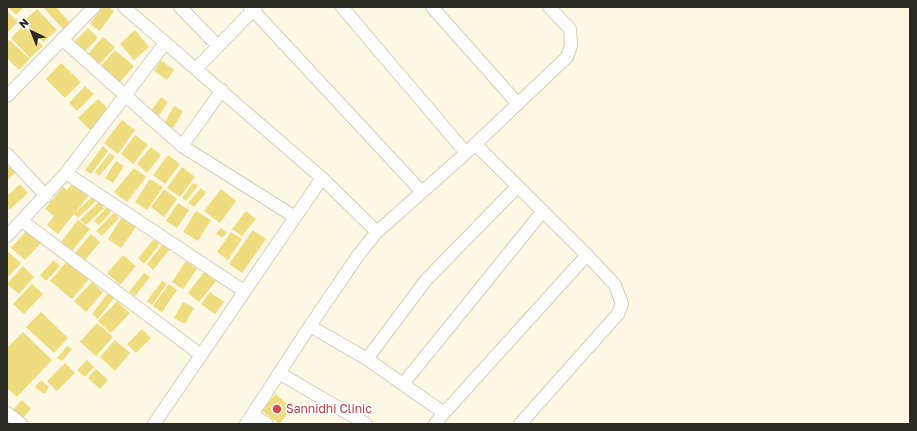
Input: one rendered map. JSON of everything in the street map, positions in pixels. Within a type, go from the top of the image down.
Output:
[{"type":"street","points":[[7,96],[94,7]]},
{"type":"street","points":[[124,7],[222,90],[322,178],[377,232]]},
{"type":"street","points":[[180,7],[218,46]]},
{"type":"street","points":[[342,7],[466,153]]},
{"type":"street","points":[[432,7],[518,104]]},
{"type":"street","points":[[267,424],[249,419],[278,373],[359,254],[377,232],[421,191],[466,153],[567,57],[571,46],[570,28],[549,7]]},
{"type":"street","points":[[196,69],[253,8],[421,191]]},
{"type":"street","points":[[62,40],[182,146],[295,217]]},
{"type":"street","points":[[7,236],[66,173],[165,43]]},
{"type":"street","points":[[182,146],[222,90]]},
{"type":"street","points":[[475,144],[587,255],[615,286],[622,304],[618,314],[520,424]]},
{"type":"street","points":[[7,154],[46,196]]},
{"type":"street","points":[[66,173],[244,291]]},
{"type":"street","points":[[154,424],[322,178]]},
{"type":"street","points":[[367,359],[426,280],[517,187]]},
{"type":"street","points":[[403,384],[543,211]]},
{"type":"street","points":[[22,221],[200,355]]},
{"type":"street","points":[[435,424],[587,255]]},
{"type":"street","points":[[310,326],[367,359],[444,413]]},
{"type":"street","points":[[278,373],[366,424]]},
{"type":"street","points":[[7,414],[21,424]]},
{"type":"building","points":[[8,7],[24,7],[16,15]]},
{"type":"building","points":[[43,7],[56,7],[70,23],[63,29]]},
{"type":"building","points":[[102,7],[109,7],[114,11],[100,31],[90,24]]},
{"type":"building","points":[[37,9],[57,30],[43,42],[24,21]]},
{"type":"building","points":[[7,11],[18,22],[7,33]]},
{"type":"building","points":[[23,26],[43,46],[30,58],[11,38]]},
{"type":"building","points":[[88,28],[98,38],[83,53],[73,43]]},
{"type":"building","points":[[135,30],[149,47],[134,60],[120,44]]},
{"type":"building","points":[[103,37],[115,47],[97,67],[86,56]]},
{"type":"building","points":[[9,40],[30,59],[19,70],[7,58],[7,42]]},
{"type":"building","points":[[115,50],[134,66],[119,83],[100,67]]},
{"type":"building","points":[[161,60],[174,70],[167,80],[154,71]]},
{"type":"building","points":[[61,63],[81,82],[65,98],[46,79]]},
{"type":"building","points":[[85,86],[94,94],[77,111],[69,103]]},
{"type":"building","points":[[161,97],[168,102],[158,117],[151,111]]},
{"type":"building","points":[[98,99],[110,111],[90,130],[78,118]]},
{"type":"building","points":[[174,106],[183,111],[173,128],[164,124]]},
{"type":"building","points":[[122,120],[135,130],[118,154],[104,143]]},
{"type":"building","points":[[135,135],[148,145],[133,164],[121,154]]},
{"type":"building","points":[[103,146],[108,151],[91,174],[85,170]]},
{"type":"building","points":[[151,147],[161,155],[147,173],[137,164]]},
{"type":"building","points":[[110,153],[115,157],[99,176],[95,172]]},
{"type":"building","points":[[168,155],[180,164],[165,184],[153,175]]},
{"type":"building","points":[[116,161],[124,166],[113,183],[105,178]]},
{"type":"building","points":[[10,166],[16,172],[7,181],[7,169]]},
{"type":"building","points":[[182,167],[195,177],[180,197],[167,188]]},
{"type":"building","points":[[134,168],[146,177],[127,202],[114,192]]},
{"type":"building","points":[[150,179],[163,187],[147,210],[135,202]]},
{"type":"building","points":[[74,181],[90,194],[58,234],[47,225],[54,216],[45,209],[63,187],[67,190]]},
{"type":"building","points":[[193,183],[198,185],[186,201],[182,198]]},
{"type":"building","points":[[20,184],[28,193],[9,210],[7,196]]},
{"type":"building","points":[[201,188],[206,193],[194,207],[188,203]]},
{"type":"building","points":[[164,189],[177,199],[164,217],[151,207]]},
{"type":"building","points":[[221,189],[236,201],[220,223],[204,211]]},
{"type":"building","points":[[93,196],[97,200],[78,218],[74,214]]},
{"type":"building","points":[[99,202],[104,208],[86,225],[80,220]]},
{"type":"building","points":[[178,203],[189,210],[177,228],[166,221]]},
{"type":"building","points":[[107,207],[111,212],[99,225],[94,221]]},
{"type":"building","points":[[196,211],[211,220],[198,241],[183,232]]},
{"type":"building","points":[[246,211],[256,219],[242,236],[232,229]]},
{"type":"building","points":[[114,213],[119,218],[102,236],[96,231]]},
{"type":"building","points":[[122,217],[136,227],[121,248],[108,239]]},
{"type":"building","points":[[78,220],[90,229],[72,251],[61,242]]},
{"type":"building","points":[[29,228],[43,241],[25,260],[11,248]]},
{"type":"building","points":[[221,228],[227,233],[222,238],[216,233]]},
{"type":"building","points":[[253,230],[266,239],[242,273],[229,264]]},
{"type":"building","points":[[231,232],[242,239],[228,260],[217,252]]},
{"type":"building","points":[[91,234],[100,242],[84,261],[75,253]]},
{"type":"building","points":[[154,239],[160,244],[144,264],[138,258]]},
{"type":"building","points":[[163,244],[170,249],[153,270],[147,264]]},
{"type":"building","points":[[8,252],[21,263],[7,278],[7,253]]},
{"type":"building","points":[[123,255],[136,266],[120,285],[107,273]]},
{"type":"building","points":[[54,260],[60,266],[46,281],[40,275]]},
{"type":"building","points":[[67,261],[89,279],[72,299],[50,281]]},
{"type":"building","points":[[186,261],[197,269],[183,289],[172,282]]},
{"type":"building","points":[[23,266],[34,277],[19,294],[7,284]]},
{"type":"building","points":[[204,272],[216,281],[199,302],[188,293]]},
{"type":"building","points":[[144,273],[150,277],[135,296],[129,292]]},
{"type":"building","points":[[162,281],[167,284],[152,305],[147,301]]},
{"type":"building","points":[[92,282],[103,292],[86,312],[74,301]]},
{"type":"building","points":[[32,284],[43,294],[24,314],[13,304]]},
{"type":"building","points":[[169,284],[177,290],[162,312],[153,306]]},
{"type":"building","points":[[210,292],[224,302],[215,314],[201,304]]},
{"type":"building","points":[[108,293],[114,298],[98,319],[92,314]]},
{"type":"building","points":[[117,301],[130,313],[111,333],[98,321]]},
{"type":"building","points":[[183,302],[194,308],[185,324],[174,318]]},
{"type":"building","points":[[41,312],[68,338],[54,353],[26,327]]},
{"type":"building","points":[[97,323],[113,337],[96,356],[80,342]]},
{"type":"building","points":[[142,329],[151,338],[136,353],[127,344]]},
{"type":"building","points":[[23,332],[52,360],[17,397],[7,388],[7,348]]},
{"type":"building","points":[[115,340],[130,353],[115,371],[100,357]]},
{"type":"building","points":[[67,346],[72,349],[62,361],[57,358]]},
{"type":"building","points":[[87,360],[94,367],[85,377],[77,370]]},
{"type":"building","points":[[65,363],[75,373],[57,391],[47,381]]},
{"type":"building","points":[[96,369],[108,380],[100,389],[88,378]]},
{"type":"building","points":[[41,380],[49,387],[44,394],[35,387]]},
{"type":"building","points":[[276,394],[292,409],[279,424],[261,410]]},
{"type":"building","points":[[22,400],[31,409],[22,419],[13,410]]},
{"type":"place","name":"Sannidhi Clinic","points":[[277,409]]}]
